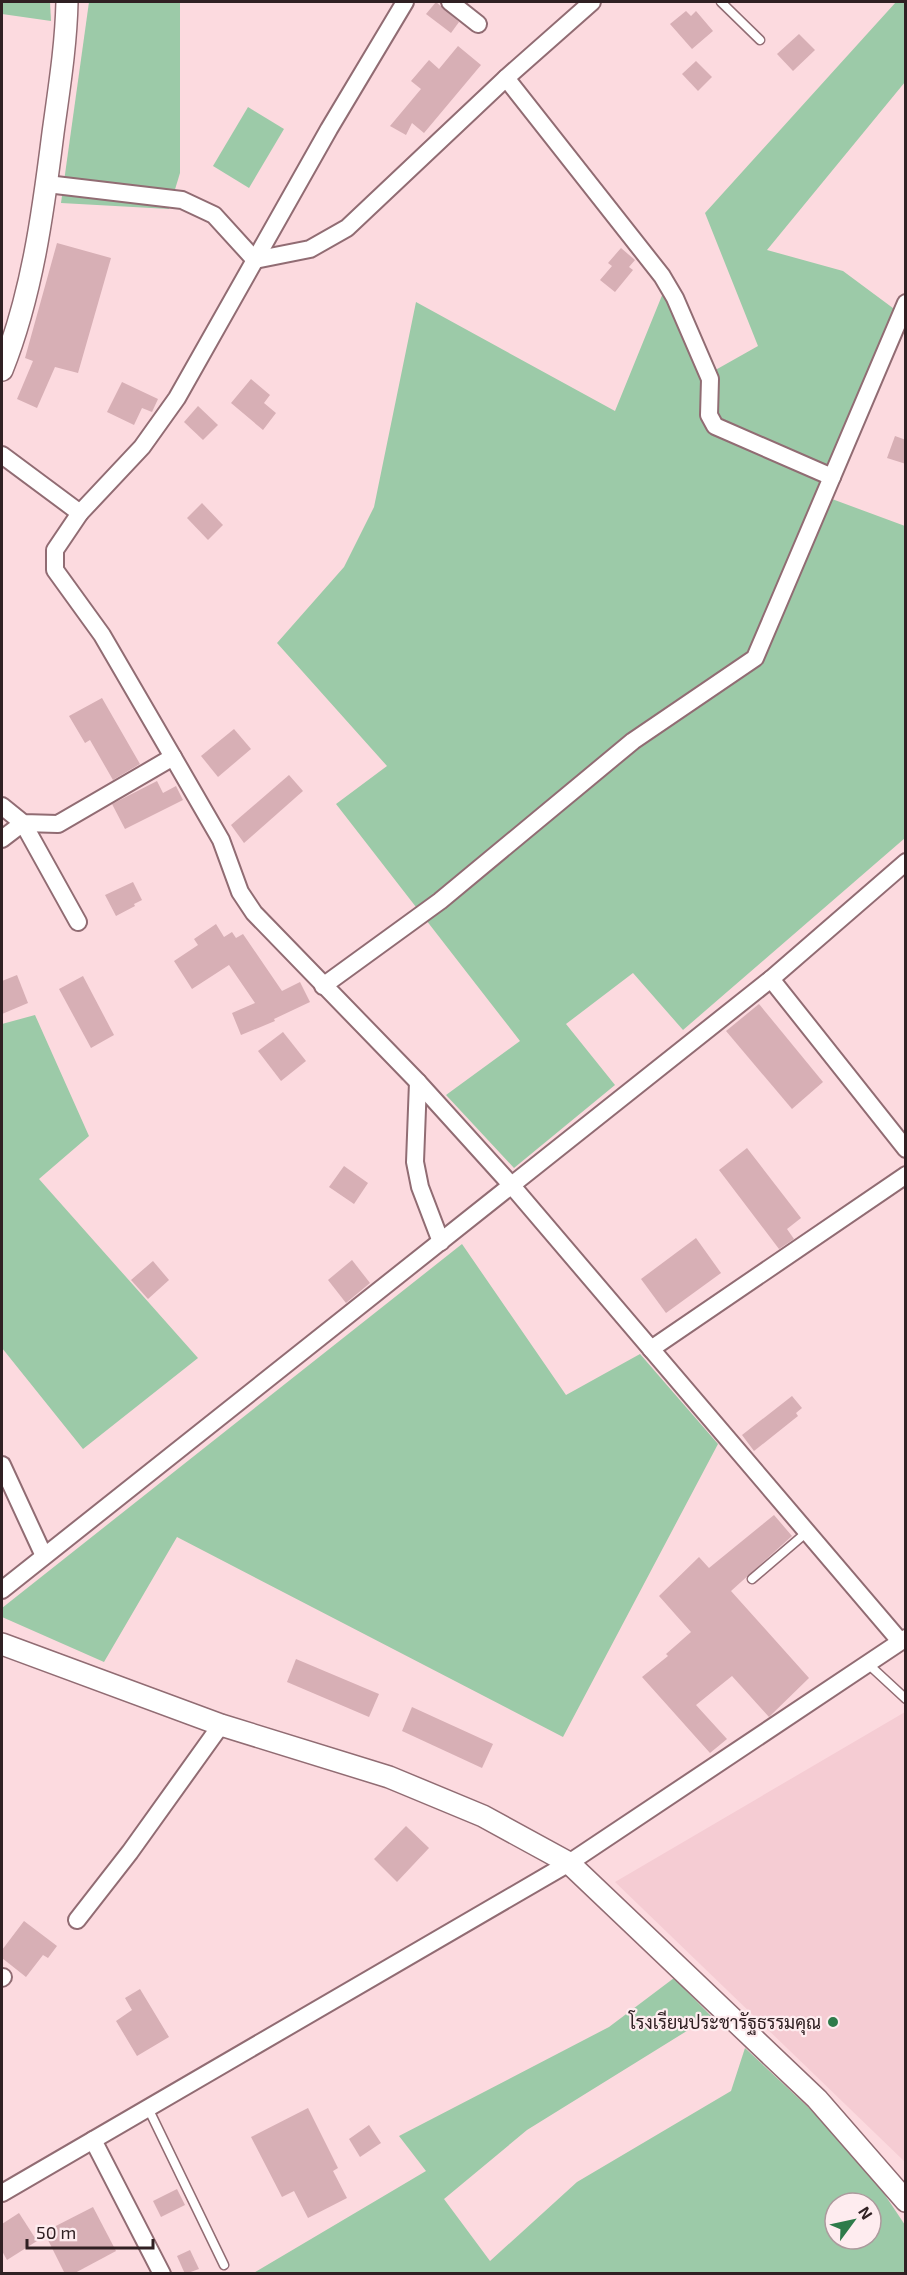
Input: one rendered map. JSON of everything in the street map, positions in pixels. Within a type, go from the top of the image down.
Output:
[{"type":"street","points":[[2,370],[17,331],[47,184],[68,2]]},
{"type":"street","points":[[2,2193],[569,1863],[903,1640],[807,1533],[513,1186],[418,1082],[254,913],[240,892],[221,840],[173,757],[102,635],[55,570],[55,550],[80,513],[142,447],[177,398],[328,129],[405,2]]},
{"type":"street","points":[[450,2],[478,24]]},
{"type":"street","points":[[255,260],[310,249],[347,228],[506,78],[592,2]]},
{"type":"street","points":[[506,78],[662,276],[675,298],[710,379],[709,415],[715,426],[832,477]]},
{"type":"street","points":[[47,184],[182,200],[214,215],[255,260]]},
{"type":"street","points":[[323,986],[440,901],[633,741],[755,658],[906,303]]},
{"type":"street","points":[[2,455],[80,513]]},
{"type":"street","points":[[2,839],[23,823],[58,824],[173,757]]},
{"type":"street","points":[[2,806],[23,823],[78,922]]},
{"type":"street","points":[[2,1590],[771,979],[906,862]]},
{"type":"street","points":[[771,979],[906,1149]]},
{"type":"street","points":[[418,1082],[415,1162],[420,1187],[441,1242]]},
{"type":"street","points":[[651,1349],[906,1175]]},
{"type":"street","points":[[2,1465],[44,1556]]},
{"type":"street","points":[[2,1644],[221,1725],[389,1777],[483,1816],[569,1863],[817,2099],[906,2201]]},
{"type":"street","points":[[77,1920],[143,1835],[221,1725]]},
{"type":"street","points":[[93,2140],[162,2274]]},
{"type":"lane","points":[[721,2],[760,40]]},
{"type":"lane","points":[[752,1579],[807,1533]]},
{"type":"lane","points":[[867,1663],[906,1699]]},
{"type":"lane","points":[[148,2108],[224,2265]]},
{"type":"shaded area","name":"โรงเรียนประชารัฐธรรมคุณ","points":[[905,1712],[905,2162],[615,1882]]},
{"type":"green space","points":[[2,2],[50,2],[51,21],[2,14]]},
{"type":"green space","points":[[89,2],[180,2],[180,173],[169,209],[61,203]]},
{"type":"green space","points":[[896,2],[905,2],[905,82],[767,250],[843,271],[905,317],[832,499],[905,526],[905,838],[683,1030],[633,973],[566,1024],[615,1085],[514,1168],[446,1095],[520,1041],[336,804],[387,766],[277,643],[344,567],[374,507],[416,302],[615,411],[663,293],[703,377],[758,346],[705,213]]},
{"type":"green space","points":[[248,107],[284,129],[249,188],[213,166]]},
{"type":"green space","points":[[35,1015],[89,1136],[39,1179],[198,1358],[83,1449],[2,1348],[2,1024]]},
{"type":"green space","points":[[462,1244],[566,1395],[640,1354],[718,1444],[563,1737],[177,1537],[104,1662],[2,1617],[2,1608]]},
{"type":"green space","points":[[674,1978],[711,2016],[527,2130],[444,2199],[490,2261],[577,2182],[731,2091],[745,2048],[826,2124],[873,2177],[882,2191],[823,2191],[823,2251],[883,2251],[883,2192],[905,2225],[905,2273],[252,2274],[426,2171],[399,2136],[609,2027]]},
{"type":"building","points":[[436,2],[459,22],[451,33],[426,14]]},
{"type":"building","points":[[686,11],[691,16],[696,11],[713,31],[692,49],[670,24]]},
{"type":"building","points":[[799,34],[815,50],[793,71],[777,54]]},
{"type":"building","points":[[458,46],[481,65],[424,133],[412,123],[406,135],[390,126],[421,89],[411,81],[429,60],[439,69]]},
{"type":"building","points":[[696,61],[712,77],[698,91],[682,74]]},
{"type":"building","points":[[57,243],[111,258],[78,373],[55,367],[37,408],[17,399],[33,361],[25,358]]},
{"type":"building","points":[[621,248],[635,260],[629,267],[633,270],[615,292],[600,280],[612,266],[608,263]]},
{"type":"building","points":[[251,379],[270,395],[264,403],[276,413],[263,430],[231,403]]},
{"type":"building","points":[[122,382],[158,399],[152,412],[142,408],[134,425],[107,412]]},
{"type":"building","points":[[198,406],[218,425],[203,440],[184,422]]},
{"type":"building","points":[[895,436],[906,440],[906,464],[887,458]]},
{"type":"building","points":[[202,503],[223,525],[208,540],[187,518]]},
{"type":"building","points":[[102,698],[140,764],[113,780],[90,740],[85,743],[69,716]]},
{"type":"building","points":[[234,729],[251,749],[218,777],[201,756]]},
{"type":"building","points":[[289,775],[303,791],[244,843],[231,825]]},
{"type":"building","points":[[157,781],[163,793],[176,786],[183,800],[125,829],[112,804]]},
{"type":"building","points":[[133,882],[142,900],[116,916],[105,895]]},
{"type":"building","points":[[216,924],[224,937],[232,932],[236,938],[243,934],[282,991],[300,982],[310,1002],[274,1019],[275,1021],[241,1035],[232,1013],[255,1003],[229,965],[192,989],[174,961],[198,945],[194,939]]},
{"type":"building","points":[[17,975],[28,1003],[2,1014],[2,981]]},
{"type":"building","points":[[83,976],[114,1035],[91,1048],[59,989]]},
{"type":"building","points":[[759,1004],[823,1082],[792,1109],[726,1031]]},
{"type":"building","points":[[283,1032],[306,1061],[281,1081],[258,1051]]},
{"type":"building","points":[[747,1148],[801,1218],[787,1229],[794,1239],[779,1249],[719,1170]]},
{"type":"building","points":[[344,1166],[368,1183],[354,1204],[329,1187]]},
{"type":"building","points":[[696,1238],[721,1273],[666,1313],[641,1279]]},
{"type":"building","points":[[352,1260],[370,1283],[346,1303],[328,1280]]},
{"type":"building","points":[[153,1261],[169,1280],[148,1299],[131,1280]]},
{"type":"building","points":[[792,1396],[802,1408],[796,1413],[798,1416],[754,1451],[742,1435]]},
{"type":"building","points":[[774,1515],[792,1536],[731,1591],[809,1678],[769,1717],[732,1676],[696,1705],[727,1739],[710,1753],[642,1677],[668,1656],[666,1654],[691,1632],[659,1596],[699,1557],[709,1568]]},
{"type":"building","points":[[296,1659],[379,1694],[369,1717],[287,1682]]},
{"type":"building","points":[[412,1707],[493,1744],[482,1768],[402,1731]]},
{"type":"building","points":[[406,1826],[429,1848],[397,1882],[374,1859]]},
{"type":"building","points":[[24,1921],[57,1946],[48,1958],[43,1955],[26,1977],[2,1958],[2,1950]]},
{"type":"building","points":[[140,1989],[169,2037],[137,2056],[116,2021],[132,2010],[125,1998]]},
{"type":"building","points":[[308,2108],[338,2168],[333,2171],[347,2198],[308,2218],[294,2191],[282,2197],[251,2137]]},
{"type":"building","points":[[369,2125],[381,2143],[360,2157],[349,2139]]},
{"type":"building","points":[[177,2189],[185,2205],[161,2217],[153,2201]]},
{"type":"building","points":[[93,2207],[116,2251],[73,2274],[65,2274],[44,2232]]},
{"type":"building","points":[[19,2213],[37,2241],[7,2260],[2,2251],[2,2224]]},
{"type":"building","points":[[190,2250],[199,2269],[185,2274],[177,2256]]},
{"type":"place","name":"โรงเรียนประชารัฐธรรมคุณ","points":[[833,2022]]}]
